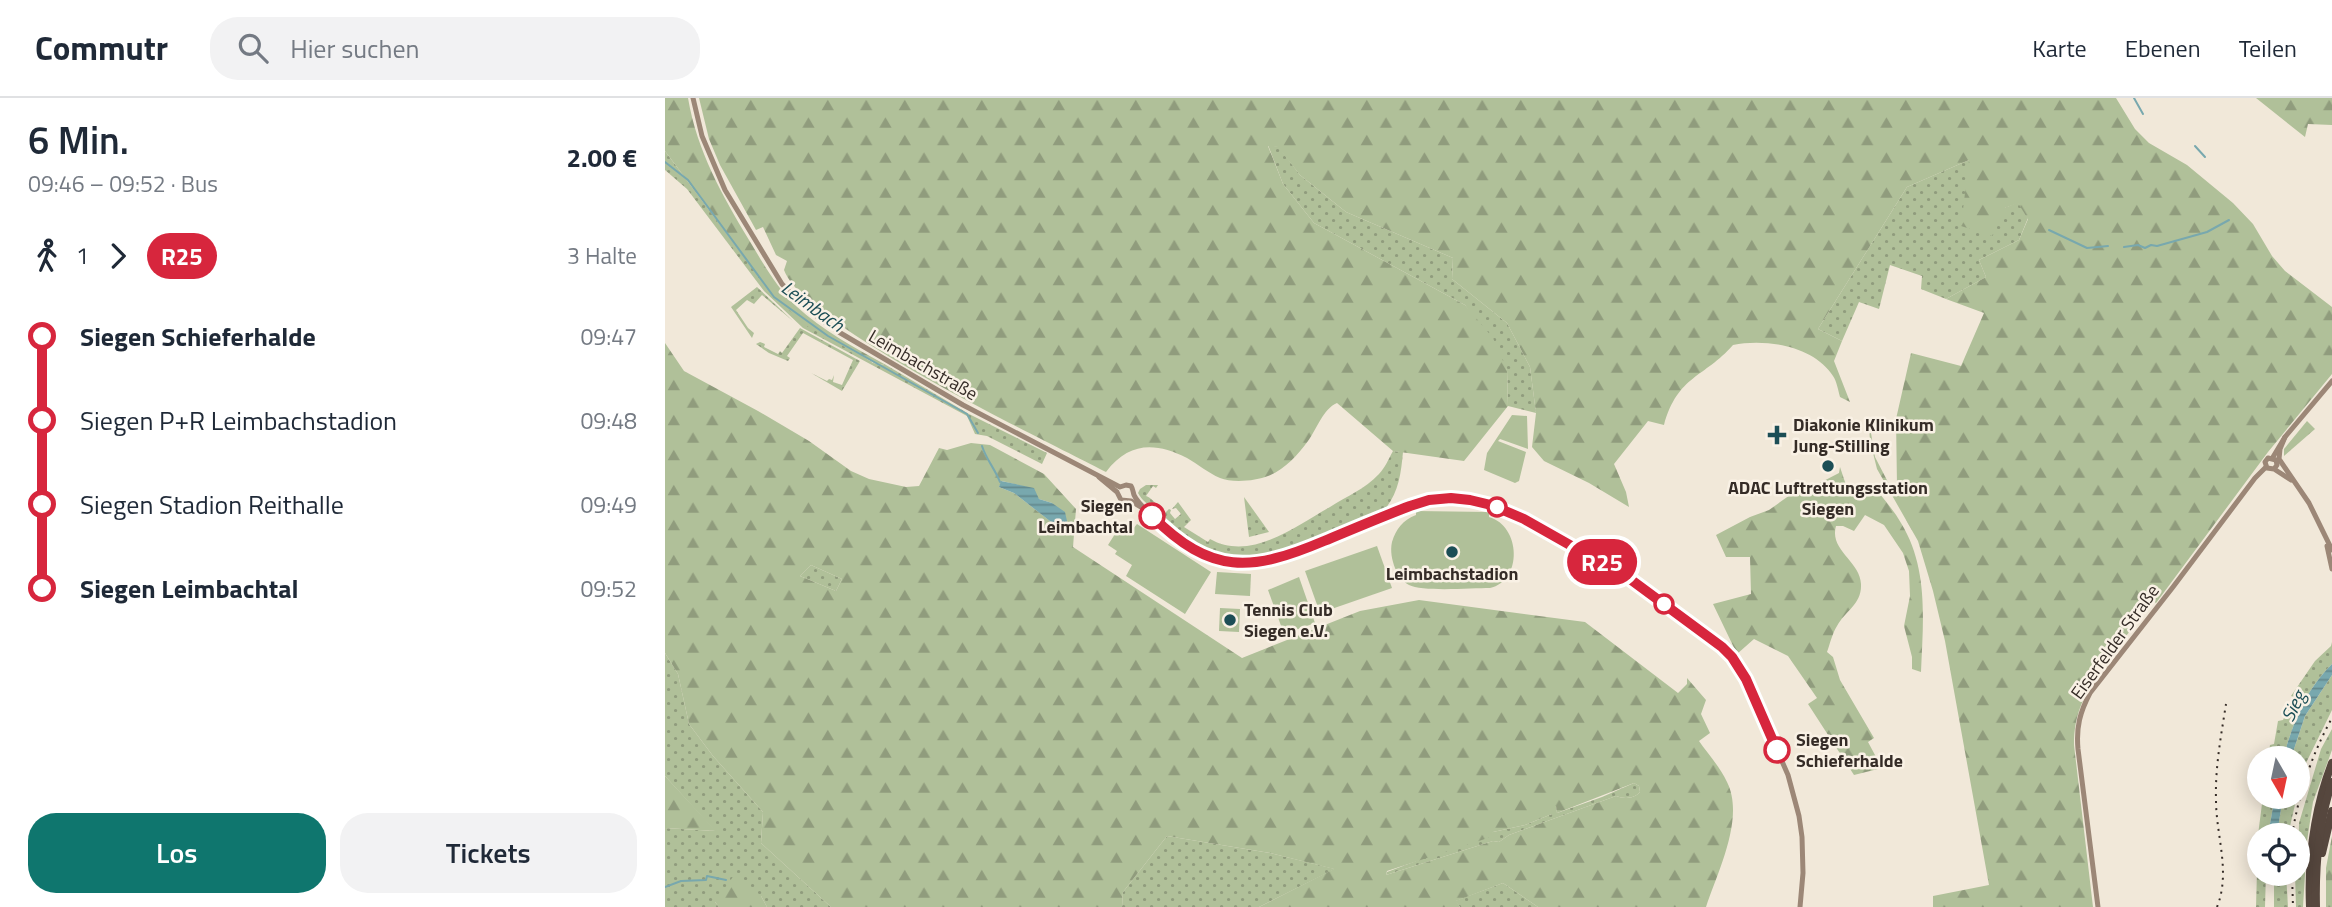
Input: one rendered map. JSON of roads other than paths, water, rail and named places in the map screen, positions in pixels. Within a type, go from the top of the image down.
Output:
[{"type":"highway","points":[[2314,906],[2309,875],[2313,832],[2319,800],[2332,763]]},
{"type":"highway","points":[[2314,906],[2319,832],[2332,782]]},
{"type":"highway","points":[[2314,906],[2332,811]]},
{"type":"main road","name":"Leimbachstraße","points":[[693,98],[702,136],[725,190],[782,284],[803,306],[837,331],[963,405],[1096,475],[1108,478],[1119,489],[1121,500],[1133,498]]},
{"type":"main road","name":"Eiserfelder Straße","points":[[2098,907],[2078,749],[2077,734],[2081,709],[2090,693],[2247,487],[2266,467],[2267,459],[2273,457],[2285,437],[2332,381]]},
{"type":"main road","points":[[2285,437],[2279,456],[2315,515],[2332,550]]},
{"type":"main road","points":[[2273,457],[2276,467]]},
{"type":"main road","points":[[2266,467],[2276,467],[2294,482]]},
{"type":"main road","name":"Leimbachstraße","points":[[1119,489],[1126,485],[1131,486],[1133,498],[1171,535],[1199,552],[1229,561],[1253,563],[1290,555],[1420,503],[1451,498],[1491,505],[1515,515],[1607,565],[1639,585],[1722,647],[1737,663],[1788,775],[1798,814],[1803,857],[1800,907]]},
{"type":"main road","points":[[2326,539],[2332,569]]},
{"type":"water","points":[[1001,481],[1034,488],[1039,499],[1052,503],[1065,512],[1067,521],[1064,532],[1014,493],[999,487]]},
{"type":"water","points":[[2332,664],[2332,675],[2305,716],[2295,746],[2287,746],[2301,708]]},
{"type":"water","points":[[2273,809],[2281,809],[2279,823],[2270,823]]},
{"type":"waterway","points":[[2134,98],[2143,114]]},
{"type":"waterway","points":[[2195,146],[2205,157]]},
{"type":"waterway","name":"Leimbach","points":[[665,162],[688,180],[774,297],[828,336],[967,414],[978,433]]},
{"type":"waterway","points":[[2124,247],[2157,246],[2207,232],[2229,220]]},
{"type":"waterway","points":[[2049,230],[2087,248],[2108,246]]},
{"type":"waterway","name":"Leimbach","points":[[982,446],[1000,482]]},
{"type":"waterway","name":"Leimbach","points":[[1064,527],[1072,532]]},
{"type":"waterway","points":[[665,887],[681,881],[706,880],[707,876],[726,880]]},
{"type":"railway","points":[[2217,907],[2223,867],[2216,776],[2226,704]]},
{"type":"railway","points":[[2294,823],[2307,774],[2332,718]]},
{"type":"railway","points":[[2292,886],[2293,907]]},
{"type":"place","name":"Diakonie Klinikum Jung-Stilling","points":[[1777,435]]},
{"type":"place","name":"ADAC Luftrettungsstation Siegen","points":[[1828,466]]},
{"type":"place","name":"Siegen Leimbachtal","points":[[1152,516]]},
{"type":"place","name":"Leimbachstadion","points":[[1452,552]]},
{"type":"place","name":"Tennis Club Siegen e.V.","points":[[1230,620]]},
{"type":"place","name":"Siegen Schieferhalde","points":[[1777,750]]},
{"type":"water label","name":"Sieg","points":[[2293,706]]}]
